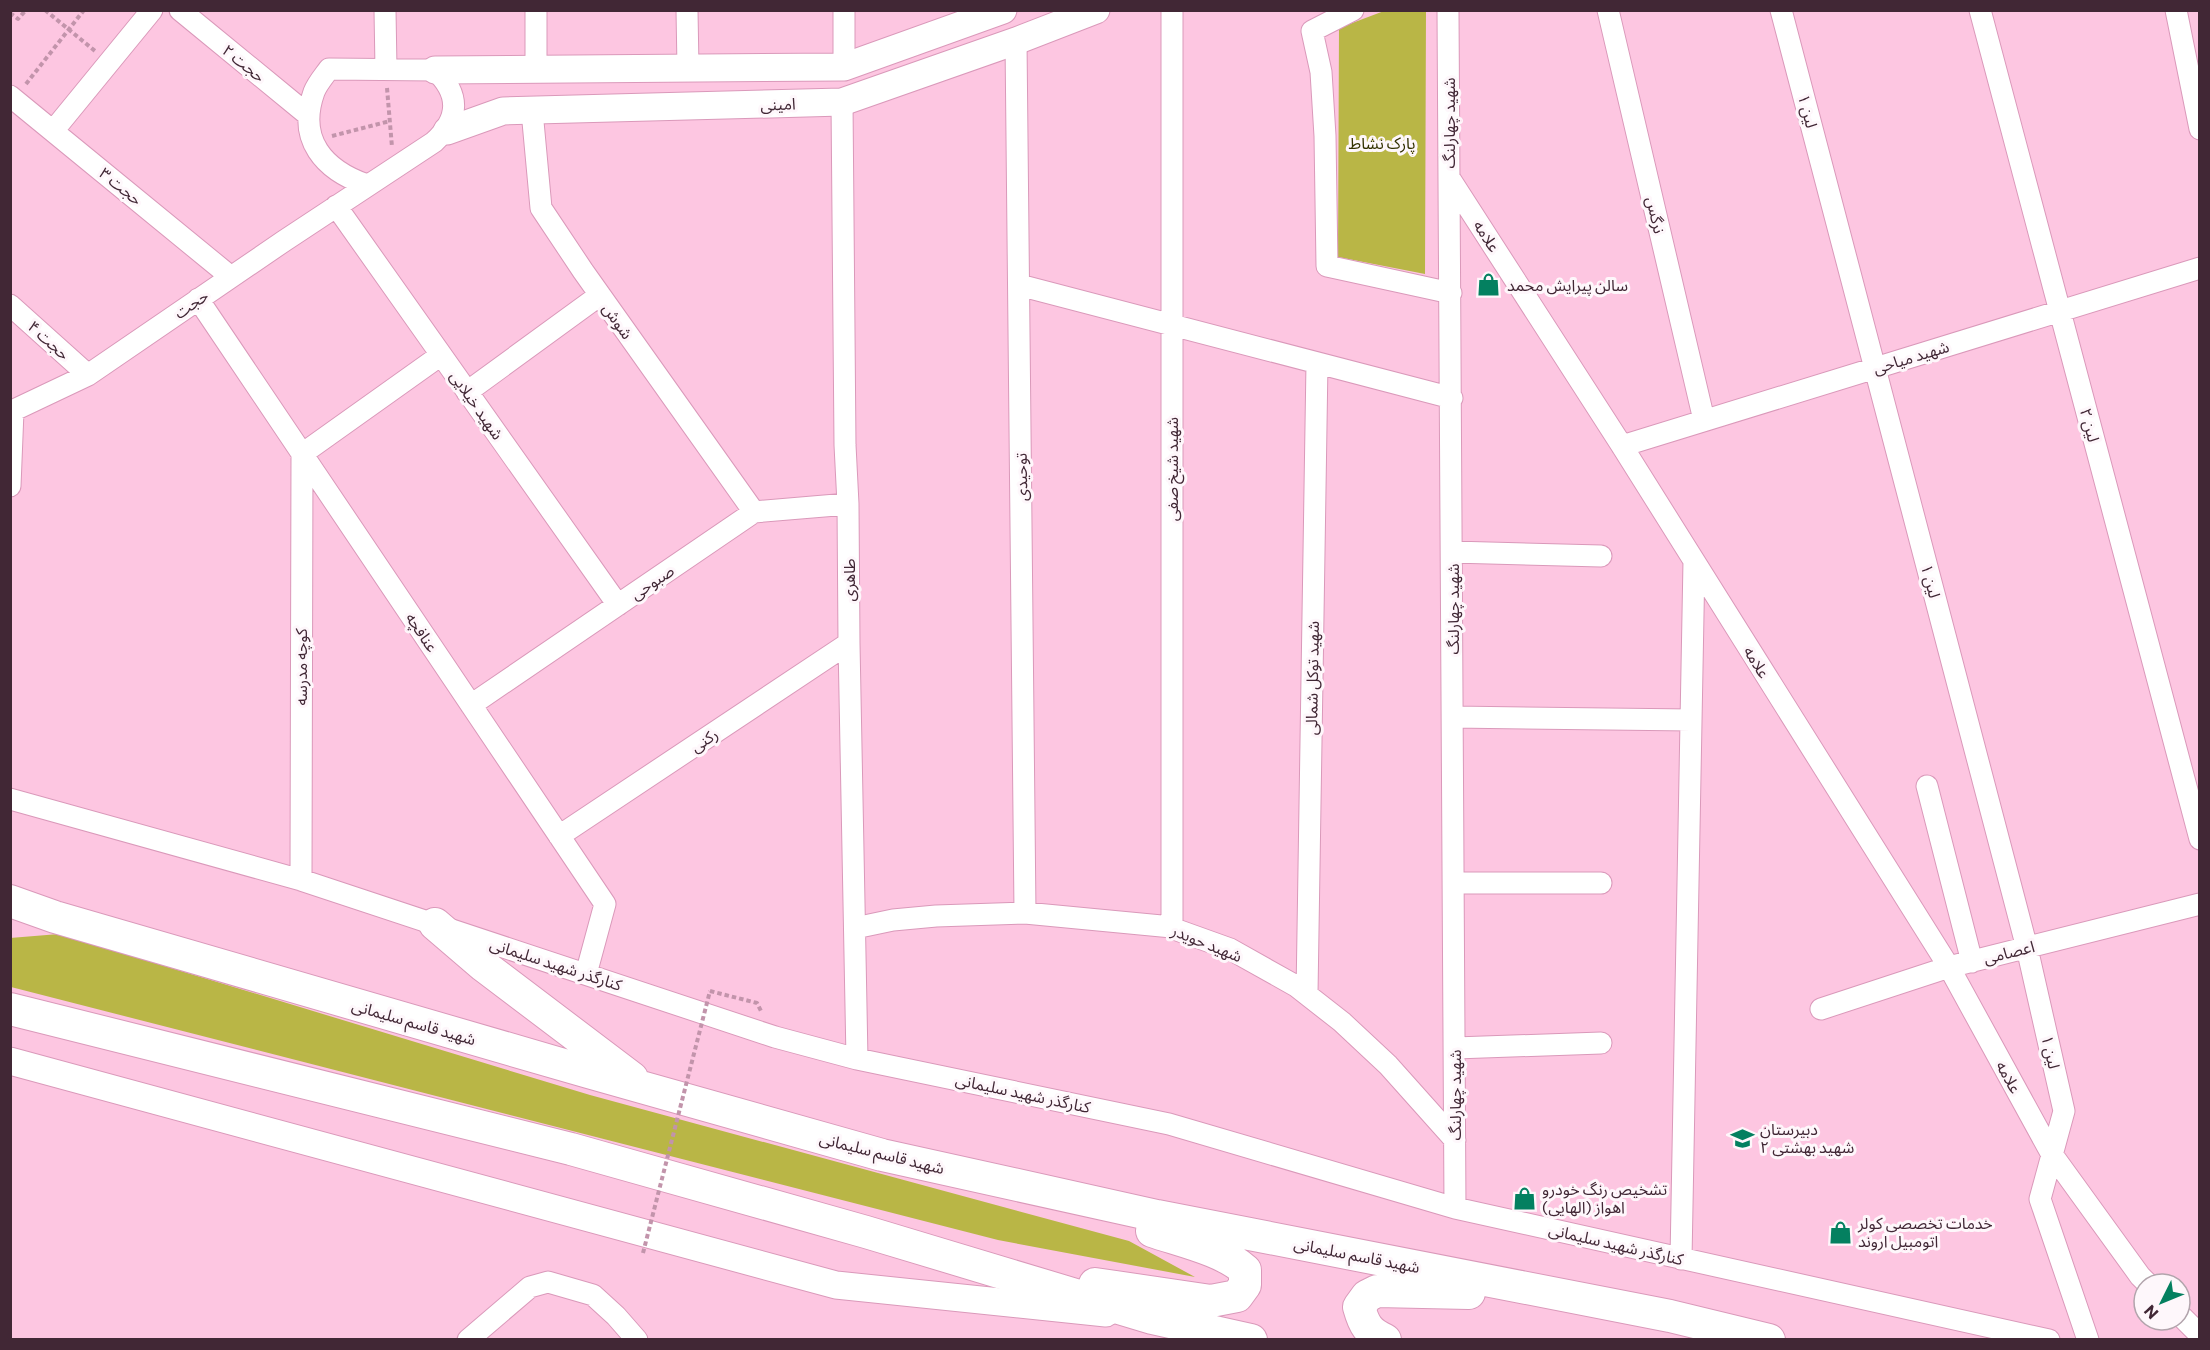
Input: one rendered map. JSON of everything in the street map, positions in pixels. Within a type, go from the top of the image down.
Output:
[{"type":"highway","name":"شهید قاسم سلیمانی","points":[[10,902],[647,1089],[882,1155],[1157,1216],[1670,1316],[1769,1340]]},
{"type":"highway","points":[[435,924],[484,966],[647,1089]]},
{"type":"highway","points":[[10,1009],[571,1149],[855,1228],[1152,1318],[1251,1340]]},
{"type":"highway","points":[[993,1270],[1211,1301],[1237,1296],[1245,1286],[1245,1270],[1219,1254],[1050,1192]]},
{"type":"highway","points":[[1385,1340],[1371,1334],[1363,1323],[1359,1308],[1367,1296],[1377,1291],[1447,1291],[1604,1304]]},
{"type":"main road","name":"امینی","points":[[447,131],[503,111],[842,102],[1016,41],[1096,10]]},
{"type":"main road","points":[[435,70],[844,67],[999,11]]},
{"type":"main road","points":[[842,102],[844,67]]},
{"type":"main road","points":[[687,106],[688,68]]},
{"type":"main road","points":[[10,1061],[836,1285],[1152,1318]]},
{"type":"street","points":[[53,131],[152,10]]},
{"type":"street","name":"حجت ۲","points":[[180,10],[308,115]]},
{"type":"street","points":[[385,10],[386,69]]},
{"type":"street","points":[[536,10],[536,69]]},
{"type":"street","points":[[687,10],[688,68]]},
{"type":"street","points":[[844,10],[844,67]]},
{"type":"street","name":"شهید شیخ صفی","points":[[1172,10],[1172,927]]},
{"type":"street","points":[[1353,10],[1312,31],[1320,72],[1324,125],[1327,266],[1451,293]]},
{"type":"street","name":"شهید چهارلنگ","points":[[1449,10],[1455,1208]]},
{"type":"street","name":"نرگس","points":[[1608,10],[1704,420]]},
{"type":"street","name":"لین ۱","points":[[1781,10],[2027,948],[2064,1111],[2051,1153]]},
{"type":"street","name":"لین ۲","points":[[1980,10],[2199,839]]},
{"type":"street","points":[[2176,10],[2199,129]]},
{"type":"street","name":"توحیدی","points":[[1016,41],[1025,913]]},
{"type":"street","points":[[367,185],[347,178],[326,163],[312,140],[308,115],[314,90],[330,69],[435,70],[447,82],[453,98],[454,115],[447,131]]},
{"type":"street","name":"حجت ۳","points":[[13,99],[231,277]]},
{"type":"street","name":"طاهری","points":[[842,102],[845,445],[848,504],[857,1059]]},
{"type":"street","name":"شوش","points":[[532,111],[541,208],[754,513]]},
{"type":"street","name":"حجت","points":[[12,412],[88,375],[447,131]]},
{"type":"street","name":"علامه","points":[[1450,179],[1622,446],[1949,967],[2051,1153],[2137,1272]]},
{"type":"street","name":"شهید خیلایی","points":[[336,206],[618,605]]},
{"type":"street","name":"شهید میاحی","points":[[1622,446],[2199,268]]},
{"type":"street","points":[[1019,285],[1452,398]]},
{"type":"street","points":[[467,392],[600,295]]},
{"type":"street","name":"عنافچه","points":[[198,299],[605,904],[585,974]]},
{"type":"street","name":"حجت ۴","points":[[10,305],[88,375]]},
{"type":"street","points":[[302,454],[441,355]]},
{"type":"street","name":"شهید توکل شمالی","points":[[1306,994],[1317,363]]},
{"type":"street","points":[[10,486],[12,412]]},
{"type":"street","name":"کوچه مدرسه","points":[[301,880],[302,454]]},
{"type":"street","name":"صبوحی","points":[[471,705],[754,513],[848,504]]},
{"type":"street","points":[[1452,552],[1601,556]]},
{"type":"street","points":[[1680,1259],[1694,561]]},
{"type":"street","name":"رکنی","points":[[559,836],[849,643]]},
{"type":"street","points":[[1453,717],[1691,720]]},
{"type":"street","points":[[1927,786],[1972,962]]},
{"type":"street","name":"کنارگذر شهید سلیمانی","points":[[10,799],[301,880],[775,1037],[857,1059],[1169,1124],[1455,1208],[2049,1340]]},
{"type":"street","points":[[1454,883],[1601,883]]},
{"type":"street","name":"اعصامی","points":[[1821,1009],[1949,967],[2199,904]]},
{"type":"street","name":"شهید حویدر","points":[[855,928],[893,920],[936,916],[1025,913],[1172,927],[1230,949],[1306,994],[1342,1022],[1388,1065],[1455,1140]]},
{"type":"street","points":[[1455,1048],[1601,1043]]},
{"type":"street","points":[[2051,1153],[2040,1199],[2088,1340]]},
{"type":"street","points":[[468,1340],[530,1287],[548,1282],[593,1295],[637,1340]]},
{"type":"path","points":[[10,13],[18,19],[26,10]]},
{"type":"path","points":[[45,10],[109,63]]},
{"type":"path","points":[[13,99],[84,10]]},
{"type":"path","points":[[386,69],[393,168]]},
{"type":"path","points":[[312,140],[390,121]]},
{"type":"path","points":[[643,1253],[710,992],[757,1003]]},
{"type":"green space","name":"پارک نشاط","points":[[1384,11],[1426,11],[1425,274],[1338,257],[1339,28]]},
{"type":"green space","points":[[59,934],[590,1095],[1129,1241],[1195,1277],[998,1240],[11,987],[10,938]]},
{"type":"place","name":"سالن پیرایش محمد","points":[[1489,285]]},
{"type":"place","name":"دبیرستان شهید بهشتی ۲","points":[[1742,1138]]},
{"type":"place","name":"تشخیص رنگ خودرو اهواز (الهایی)","points":[[1524,1198]]},
{"type":"place","name":"خدمات تخصصی کولر اتومبیل اروند","points":[[1840,1232]]}]
